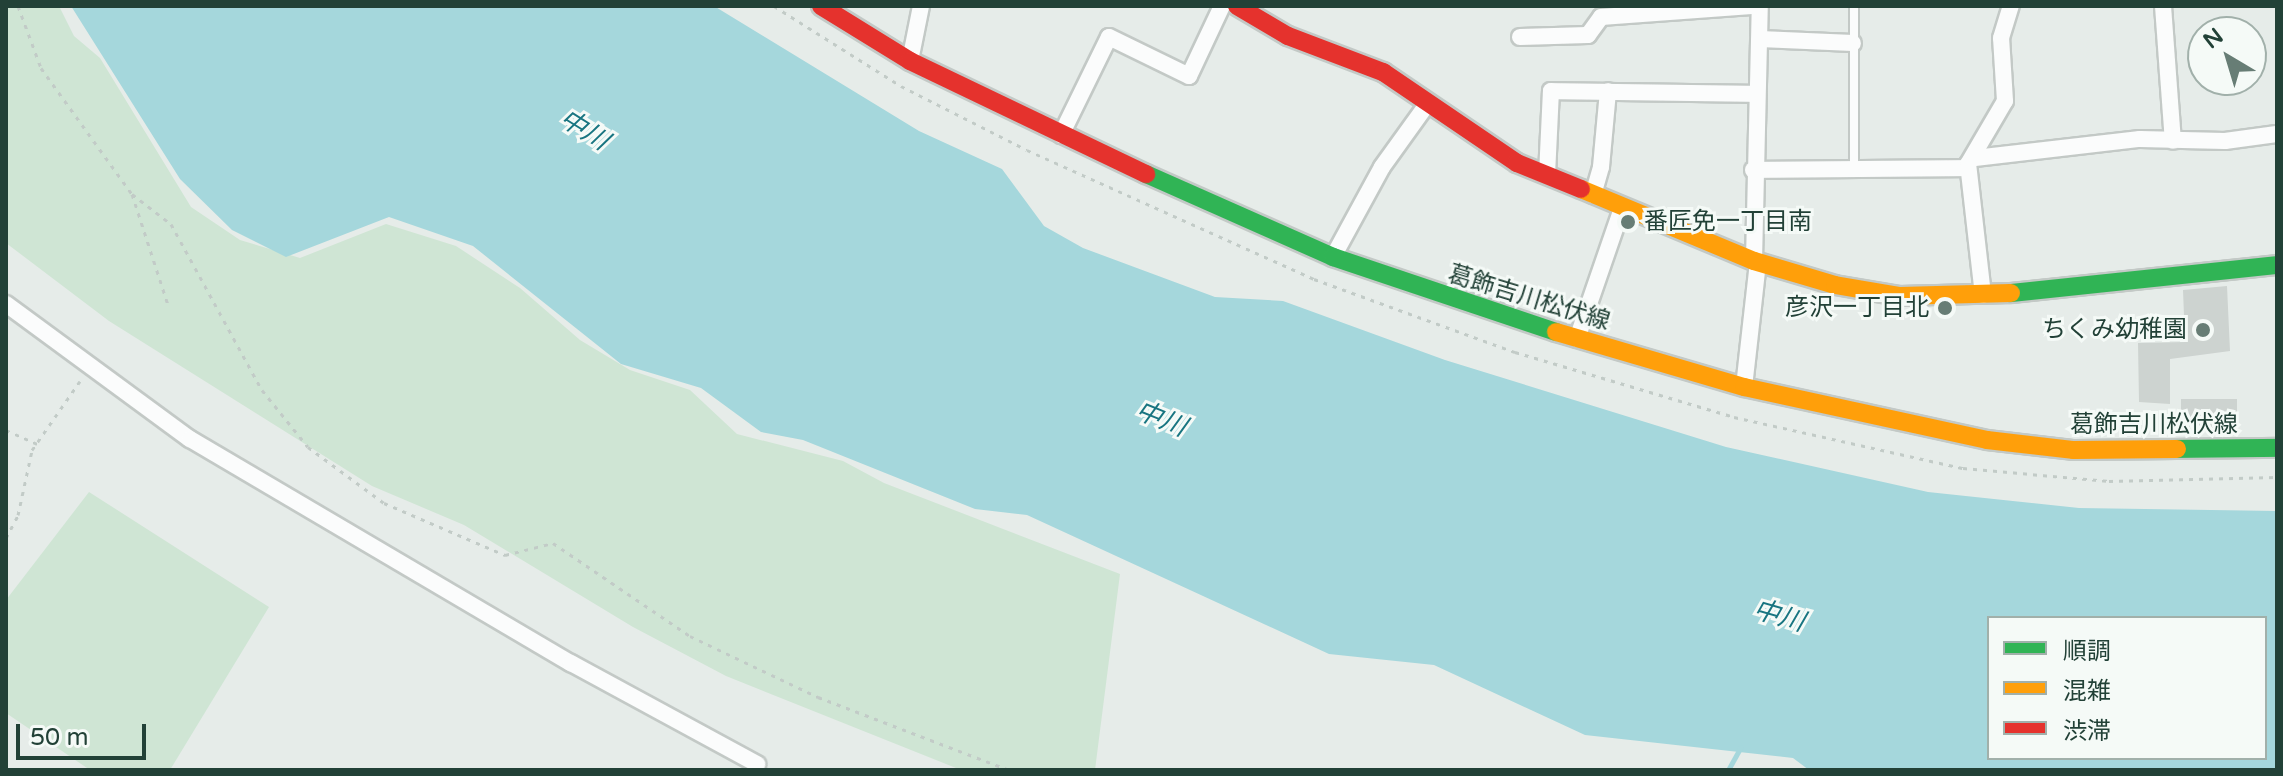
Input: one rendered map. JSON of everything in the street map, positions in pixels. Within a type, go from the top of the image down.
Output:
[{"type":"main road","name":"葛飾吉川松伏線","points":[[821,6],[910,61],[1061,135],[1333,257],[1577,339],[1744,387],[1987,440],[2074,450],[2277,448]]},
{"type":"main road","points":[[1237,6],[1288,36],[1383,72],[1491,148],[1547,175],[1756,262],[1873,293],[1983,295],[2277,265]]},
{"type":"street","points":[[910,61],[921,6]]},
{"type":"street","points":[[1061,135],[1109,37],[1189,76],[1222,6]]},
{"type":"street","points":[[1520,37],[1588,35],[1601,17],[1640,10],[1752,6]]},
{"type":"street","points":[[1744,387],[1756,262],[1753,170],[1760,6]]},
{"type":"street","points":[[1983,295],[1972,163],[2005,101],[2001,38],[2011,6]]},
{"type":"street","points":[[2163,6],[2173,141]]},
{"type":"street","points":[[1760,39],[1853,43]]},
{"type":"street","points":[[1547,175],[1551,91],[1757,94]]},
{"type":"street","points":[[1593,195],[1601,167],[1608,91]]},
{"type":"street","points":[[1333,257],[1382,167],[1428,103]]},
{"type":"street","points":[[1753,170],[1854,172],[1972,163],[2140,139],[2173,141],[2277,134]]},
{"type":"street","points":[[1577,339],[1622,208]]},
{"type":"street","points":[[6,304],[88,368],[178,431],[325,521],[757,764]]},
{"type":"lane","points":[[1854,6],[1854,172]]},
{"type":"path","points":[[18,6],[41,68],[132,194],[171,224],[262,390],[308,447],[384,503],[505,555],[553,543],[690,636],[818,697],[1009,770]]},
{"type":"path","points":[[132,194],[168,305]]},
{"type":"path","points":[[6,538],[18,515],[37,444],[88,368]]},
{"type":"path","points":[[6,430],[37,444]]},
{"type":"green space","points":[[6,6],[59,6],[74,36],[100,58],[191,207],[240,240],[300,258],[386,224],[456,246],[520,288],[580,340],[630,370],[690,390],[737,434],[843,461],[884,483],[1120,574],[1095,770],[961,770],[726,676],[633,627],[464,525],[372,486],[109,321],[6,243]]},
{"type":"green space","points":[[89,492],[269,607],[170,770],[90,770],[6,713],[6,600]]},
{"type":"water","name":"中川","points":[[71,6],[714,6],[919,131],[1002,169],[1044,226],[1083,248],[1215,297],[1283,301],[1445,360],[1726,447],[1928,492],[2079,508],[2277,511],[2277,770],[1809,770],[1793,758],[1585,735],[1434,665],[1329,654],[1027,515],[975,509],[803,440],[761,432],[701,388],[621,364],[473,246],[389,217],[286,257],[232,230],[180,179]]},
{"type":"building","points":[[2227,286],[2230,351],[2170,359],[2170,404],[2139,402],[2138,343],[2185,342],[2183,290]]},
{"type":"building","points":[[2181,399],[2237,399],[2237,432],[2181,432]]},
{"type":"waterway","points":[[1728,770],[1741,747]]},
{"type":"traffic: fast","points":[[1146,174],[1333,257],[1556,332]]},
{"type":"traffic: fast","points":[[2011,293],[2277,265]]},
{"type":"traffic: fast","points":[[2177,449],[2277,448]]},
{"type":"traffic: slow","points":[[1581,189],[1754,261],[1835,285],[1900,296],[2011,293]]},
{"type":"traffic: slow","points":[[1556,332],[1744,387],[1987,440],[2074,450],[2177,449]]},
{"type":"traffic: jam","points":[[821,6],[910,61],[1146,174]]},
{"type":"traffic: jam","points":[[1237,6],[1288,36],[1383,72],[1517,163],[1581,189]]},
{"type":"place","name":"番匠免一丁目南","points":[[1628,222]]},
{"type":"place","name":"彦沢一丁目北","points":[[1945,308]]},
{"type":"place","name":"ちくみ幼稚園","points":[[2203,330]]}]
